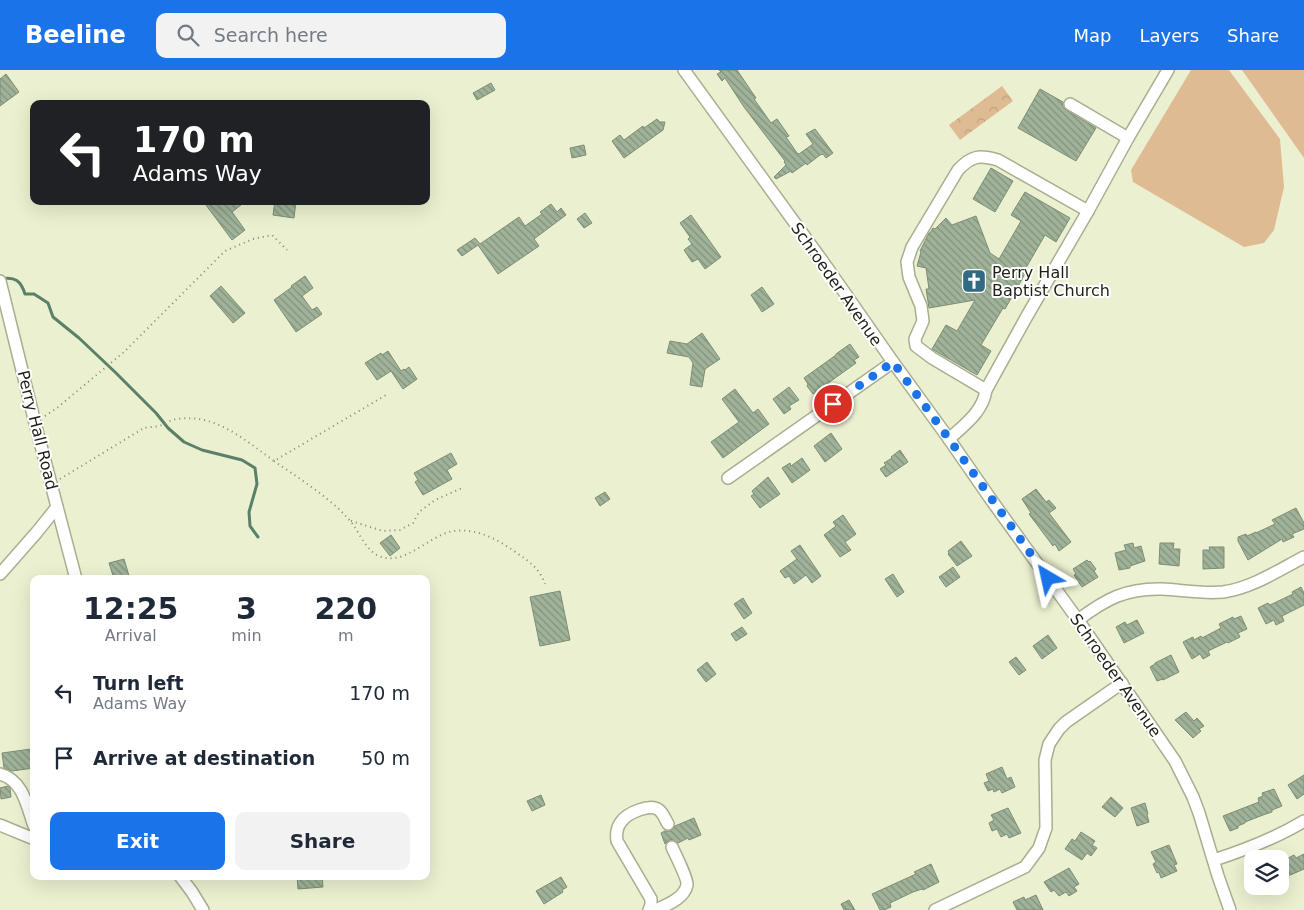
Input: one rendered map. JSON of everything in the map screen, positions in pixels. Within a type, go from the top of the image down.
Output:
[{"type":"street","name":"Schroeder Avenue","points":[[684,70],[1078,620],[1174,761],[1199,813],[1230,910]]},
{"type":"street","points":[[949,439],[977,413],[985,397],[986,390],[1031,308],[1168,70]]},
{"type":"street","points":[[1070,104],[1128,138]]},
{"type":"street","points":[[986,390],[932,358],[916,346],[915,339],[923,321],[921,306],[909,277],[907,262],[912,247],[958,170],[964,162],[974,157],[984,156],[998,160],[1088,211]]},
{"type":"street","name":"Perry Hall Road","points":[[0,281],[75,575]]},
{"type":"street","points":[[728,478],[893,362]]},
{"type":"street","points":[[0,574],[58,506]]},
{"type":"street","points":[[1078,620],[1110,598],[1126,593],[1143,589],[1224,592],[1260,580],[1304,557]]},
{"type":"street","points":[[935,910],[1025,867],[1039,848],[1046,828],[1045,760],[1049,744],[1066,722],[1122,683]]},
{"type":"street","points":[[0,774],[6,775],[18,786],[24,796],[30,814]]},
{"type":"street","points":[[649,910],[651,899],[617,841],[617,830],[623,819],[644,808],[650,807],[661,812],[668,824]]},
{"type":"street","points":[[1214,860],[1240,852],[1304,821]]},
{"type":"street","points":[[0,825],[30,837]]},
{"type":"street","points":[[656,910],[677,899],[682,895],[686,886],[686,880],[672,847]]},
{"type":"street","points":[[183,880],[203,910]]},
{"type":"path","points":[[35,423],[57,408],[124,352],[225,251],[254,239],[272,235],[287,250]]},
{"type":"path","points":[[274,461],[386,395]]},
{"type":"path","points":[[51,484],[144,428],[159,426],[178,419],[210,421],[230,430],[303,480],[342,512],[376,555],[392,559],[404,556],[443,534],[453,531],[480,533],[508,547],[525,559],[542,574],[545,584]]},
{"type":"path","points":[[350,521],[383,531],[400,530],[413,523],[419,512],[435,500],[462,488]]},
{"type":"green space","points":[[1191,70],[1229,70],[1280,139],[1284,187],[1274,230],[1264,243],[1244,247],[1133,182],[1131,170]]},
{"type":"green space","points":[[1242,70],[1304,70],[1304,158]]},
{"type":"green space","points":[[1002,86],[1013,101],[960,140],[949,125]]},
{"type":"building","points":[[719,70],[737,70],[771,123],[777,119],[789,136],[786,137],[797,153],[799,154],[813,144],[806,134],[815,129],[833,153],[826,158],[823,154],[820,155],[807,165],[806,163],[792,173],[791,171],[776,179],[774,177],[786,165],[785,161],[744,107],[725,78],[722,81],[717,74],[721,72]]},
{"type":"building","points":[[6,74],[19,92],[0,106],[0,79]]},
{"type":"building","points":[[491,83],[495,90],[477,100],[473,93]]},
{"type":"building","points":[[1040,89],[1063,102],[1063,107],[1066,110],[1096,128],[1076,161],[1018,128]]},
{"type":"building","points":[[657,119],[660,122],[665,122],[663,130],[624,158],[612,141],[620,135],[624,140],[643,126],[644,128]]},
{"type":"building","points":[[584,145],[586,155],[572,158],[570,148]]},
{"type":"building","points":[[991,168],[1013,181],[995,212],[973,199]]},
{"type":"building","name":"Perry Hall Baptist Church","points":[[1025,192],[1070,218],[1056,242],[1045,235],[1005,309],[1003,308],[981,345],[991,351],[977,375],[932,349],[946,325],[957,331],[975,300],[929,308],[926,289],[929,289],[926,268],[917,266],[920,251],[929,233],[946,218],[952,225],[976,216],[990,253],[999,259],[1021,221],[1011,215]]},
{"type":"building","points":[[551,204],[557,212],[561,208],[566,215],[534,239],[539,246],[498,274],[478,245],[462,256],[457,250],[475,238],[480,244],[519,217],[525,226],[542,214],[540,212]]},
{"type":"building","points":[[206,205],[241,205],[232,212],[245,230],[232,240]]},
{"type":"building","points":[[274,205],[296,205],[294,218],[273,215]]},
{"type":"building","points":[[585,213],[592,223],[584,228],[577,219]]},
{"type":"building","points":[[691,215],[721,257],[705,269],[698,259],[692,262],[684,250],[692,244],[688,239],[690,237],[680,223]]},
{"type":"building","points":[[305,276],[313,288],[302,296],[312,310],[317,307],[322,314],[296,332],[274,300]]},
{"type":"building","points":[[221,286],[245,313],[233,323],[210,296]]},
{"type":"building","points":[[762,287],[774,304],[762,312],[751,295]]},
{"type":"building","points":[[702,333],[720,359],[705,369],[702,387],[690,385],[693,363],[689,357],[667,353],[670,341],[687,344]]},
{"type":"building","points":[[850,344],[859,357],[854,360],[856,363],[813,394],[804,378]]},
{"type":"building","points":[[388,351],[401,371],[409,367],[417,379],[403,389],[391,371],[377,380],[365,363]]},
{"type":"building","points":[[789,387],[799,400],[789,406],[791,409],[784,414],[773,399]]},
{"type":"building","points":[[735,389],[753,413],[758,409],[769,424],[723,458],[711,442],[739,422],[722,399]]},
{"type":"building","points":[[831,433],[842,449],[825,462],[814,446]]},
{"type":"building","points":[[900,450],[908,462],[886,477],[880,469],[886,465],[884,463]]},
{"type":"building","points":[[451,453],[457,464],[447,470],[452,479],[423,495],[415,482],[418,480],[414,473]]},
{"type":"building","points":[[802,458],[810,470],[792,483],[782,468],[790,463],[791,466]]},
{"type":"building","points":[[768,477],[780,494],[760,508],[751,496],[754,494],[752,491]]},
{"type":"building","points":[[1036,489],[1046,502],[1049,500],[1056,508],[1049,513],[1071,542],[1059,551],[1055,544],[1053,546],[1029,514],[1031,513],[1022,499]]},
{"type":"building","points":[[605,492],[610,499],[600,506],[595,498]]},
{"type":"building","points":[[1296,508],[1304,523],[1304,529],[1292,534],[1294,537],[1283,542],[1282,539],[1248,560],[1238,541],[1238,537],[1256,533],[1275,524],[1272,520]]},
{"type":"building","points":[[843,515],[856,534],[845,542],[851,550],[840,557],[824,535],[836,526],[833,522]]},
{"type":"building","points":[[391,535],[400,548],[390,556],[380,543]]},
{"type":"building","points":[[961,541],[972,556],[957,566],[948,554],[948,551]]},
{"type":"building","points":[[1133,543],[1134,548],[1141,546],[1145,561],[1130,566],[1130,568],[1119,570],[1115,553],[1126,550],[1124,545]]},
{"type":"building","points":[[1160,543],[1174,543],[1173,549],[1180,549],[1179,566],[1159,564]]},
{"type":"building","points":[[800,545],[821,576],[812,583],[806,575],[794,584],[789,576],[785,578],[780,571],[797,559],[791,551]]},
{"type":"building","points":[[1209,547],[1224,547],[1224,568],[1203,569],[1203,550],[1210,550]]},
{"type":"building","points":[[124,559],[129,575],[113,575],[109,563]]},
{"type":"building","points":[[1087,560],[1096,569],[1094,571],[1098,577],[1082,587],[1074,575],[1076,574],[1073,569]]},
{"type":"building","points":[[953,567],[960,577],[946,587],[939,577]]},
{"type":"building","points":[[893,574],[904,592],[897,597],[885,579]]},
{"type":"building","points":[[1301,587],[1304,593],[1304,605],[1282,616],[1284,621],[1276,625],[1274,620],[1266,624],[1258,608],[1268,603],[1270,605],[1293,594],[1292,592]]},
{"type":"building","points":[[560,591],[570,640],[540,646],[530,597]]},
{"type":"building","points":[[743,598],[752,613],[744,619],[734,604]]},
{"type":"building","points":[[1241,616],[1247,629],[1238,633],[1240,637],[1208,651],[1210,655],[1203,659],[1200,654],[1192,659],[1183,642],[1193,637],[1194,640],[1201,636],[1202,638],[1221,628],[1219,624],[1233,617],[1234,619]]},
{"type":"building","points":[[1137,620],[1144,633],[1124,643],[1116,627],[1125,622],[1127,625]]},
{"type":"building","points":[[742,627],[747,634],[736,641],[731,634]]},
{"type":"building","points":[[1048,635],[1057,648],[1042,659],[1033,646]]},
{"type":"building","points":[[1171,655],[1179,672],[1157,681],[1150,667]]},
{"type":"building","points":[[1016,657],[1026,670],[1019,675],[1009,662]]},
{"type":"building","points":[[707,662],[716,674],[706,682],[697,670]]},
{"type":"building","points":[[1186,712],[1194,721],[1197,718],[1204,726],[1199,729],[1201,731],[1193,738],[1175,720]]},
{"type":"building","points":[[30,749],[30,769],[12,771],[4,768],[2,753]]},
{"type":"building","points":[[1002,767],[1007,779],[1011,777],[1015,787],[1002,793],[1000,789],[994,792],[993,789],[988,791],[984,783],[989,781],[986,774]]},
{"type":"building","points":[[1304,775],[1304,794],[1297,799],[1288,785]]},
{"type":"building","points":[[8,786],[11,797],[1,799],[0,788]]},
{"type":"building","points":[[1274,789],[1282,806],[1272,810],[1272,812],[1245,822],[1238,826],[1238,828],[1230,831],[1223,816],[1259,802],[1258,798],[1263,796],[1262,793]]},
{"type":"building","points":[[541,795],[545,805],[532,811],[527,801]]},
{"type":"building","points":[[1111,797],[1123,808],[1115,817],[1102,807]]},
{"type":"building","points":[[1145,803],[1149,822],[1137,826],[1131,808]]},
{"type":"building","points":[[1008,808],[1021,833],[1009,838],[1007,834],[1001,837],[997,829],[992,831],[989,823],[994,820],[991,815]]},
{"type":"building","points":[[694,818],[701,835],[678,843],[669,840],[665,844],[661,833],[671,831],[675,826]]},
{"type":"building","points":[[1081,832],[1095,841],[1092,845],[1097,848],[1091,856],[1087,853],[1082,860],[1065,849],[1072,839],[1075,841]]},
{"type":"building","points":[[1169,845],[1177,864],[1174,865],[1177,871],[1161,878],[1153,864],[1156,862],[1151,852]]},
{"type":"building","points":[[1304,854],[1304,869],[1289,876],[1289,858],[1294,855],[1296,858]]},
{"type":"building","points":[[931,864],[939,882],[923,890],[913,892],[890,903],[891,907],[880,910],[872,894],[916,874],[914,872]]},
{"type":"building","points":[[1069,868],[1079,884],[1074,887],[1077,891],[1069,896],[1066,892],[1059,896],[1054,890],[1051,892],[1044,882]]},
{"type":"building","points":[[561,877],[567,887],[562,890],[563,892],[544,904],[536,891]]},
{"type":"building","points":[[297,880],[322,880],[323,887],[298,889]]},
{"type":"building","points":[[1036,895],[1043,910],[1017,910],[1013,902],[1024,897],[1025,900]]},
{"type":"building","points":[[849,900],[855,910],[844,910],[841,904]]},
{"type":"waterway","points":[[1,279],[10,278],[17,280],[25,294],[34,294],[48,303],[53,317],[79,338],[116,373],[156,413],[168,428],[184,442],[202,450],[242,460],[255,468],[257,484],[249,512],[250,526],[258,537]]},
{"type":"place","name":"Perry Hall Baptist Church","points":[[974,281]]},
{"type":"route","points":[[833,404],[893,362],[1048,578]]}]
